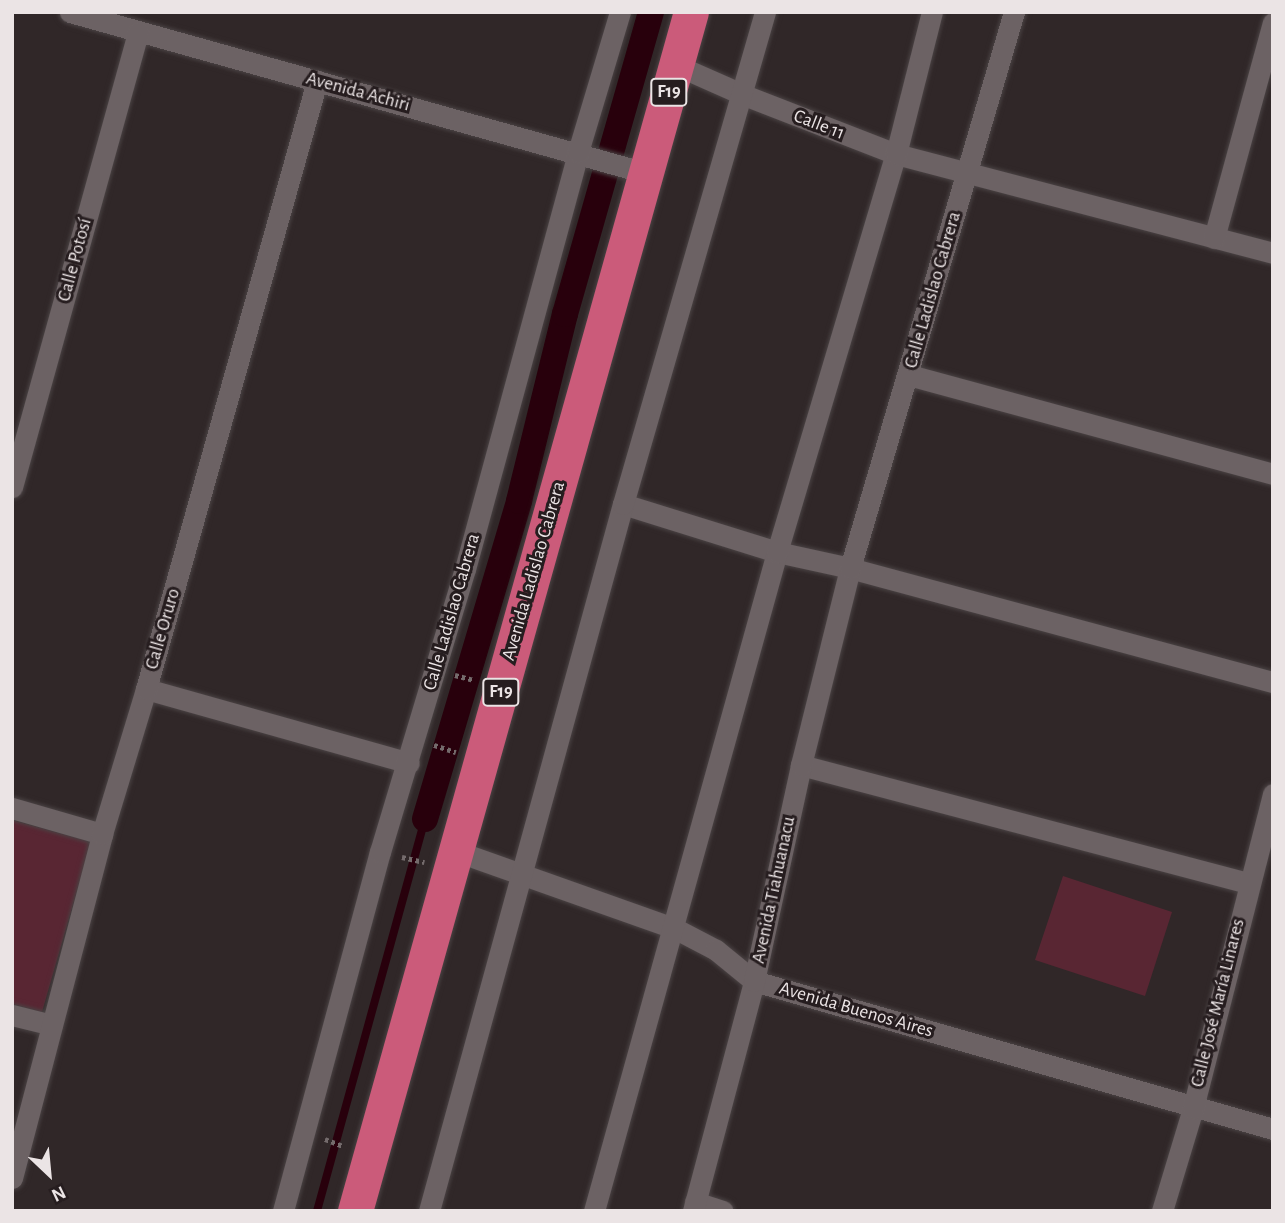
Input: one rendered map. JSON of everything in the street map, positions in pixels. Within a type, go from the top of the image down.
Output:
[{"type":"highway","name":"Avenida Ladislao Cabrera","points":[[355,1211],[441,857],[637,170],[676,65],[691,12]]},
{"type":"street","name":"Avenida Achiri","points":[[70,12],[102,16],[138,32],[637,170]]},
{"type":"street","name":"Calle Ladislao Cabrera","points":[[283,1211],[380,852],[466,569],[584,154],[620,12]]},
{"type":"street","points":[[429,1211],[623,505],[744,95],[765,12]]},
{"type":"street","points":[[594,1211],[777,551],[896,154],[932,12]]},
{"type":"street","name":"Calle Ladislao Cabrera","points":[[850,568],[1014,12]]},
{"type":"street","points":[[1214,238],[1273,23]]},
{"type":"street","name":"Calle Potosí","points":[[12,487],[138,32]]},
{"type":"street","name":"Calle 11","points":[[676,65],[744,95],[896,154],[1273,253]]},
{"type":"street","name":"Calle Oruro","points":[[12,1178],[102,834],[146,690],[317,81]]},
{"type":"street","points":[[909,374],[1273,474]]},
{"type":"street","points":[[623,505],[777,551],[850,568],[1273,682]]},
{"type":"street","name":"Avenida Tiahuanacu","points":[[694,1206],[754,981],[801,765],[850,568]]},
{"type":"street","points":[[146,690],[409,763]]},
{"type":"street","points":[[801,765],[1248,883]]},
{"type":"street","name":"Calle José María Linares","points":[[1162,1211],[1193,1108],[1248,883],[1273,794]]},
{"type":"street","points":[[12,808],[102,834]]},
{"type":"street","name":"Avenida Buenos Aires","points":[[441,857],[522,874],[674,929],[716,950],[754,981],[1273,1129]]},
{"type":"street","points":[[12,1015],[52,1025]]},
{"type":"street","points":[[694,1206],[723,1211]]},
{"type":"path","points":[[432,744],[464,754]]},
{"type":"path","points":[[398,856],[441,857]]},
{"type":"path","points":[[324,1138],[343,1146]]},
{"type":"shaded area","points":[[12,820],[91,842],[42,1012],[12,1004]]},
{"type":"shaded area","points":[[1063,876],[1172,912],[1145,996],[1035,960]]},
{"type":"waterway","points":[[425,819],[519,501],[565,314],[651,12]]},
{"type":"waterway","points":[[317,1211],[425,819]]}]
